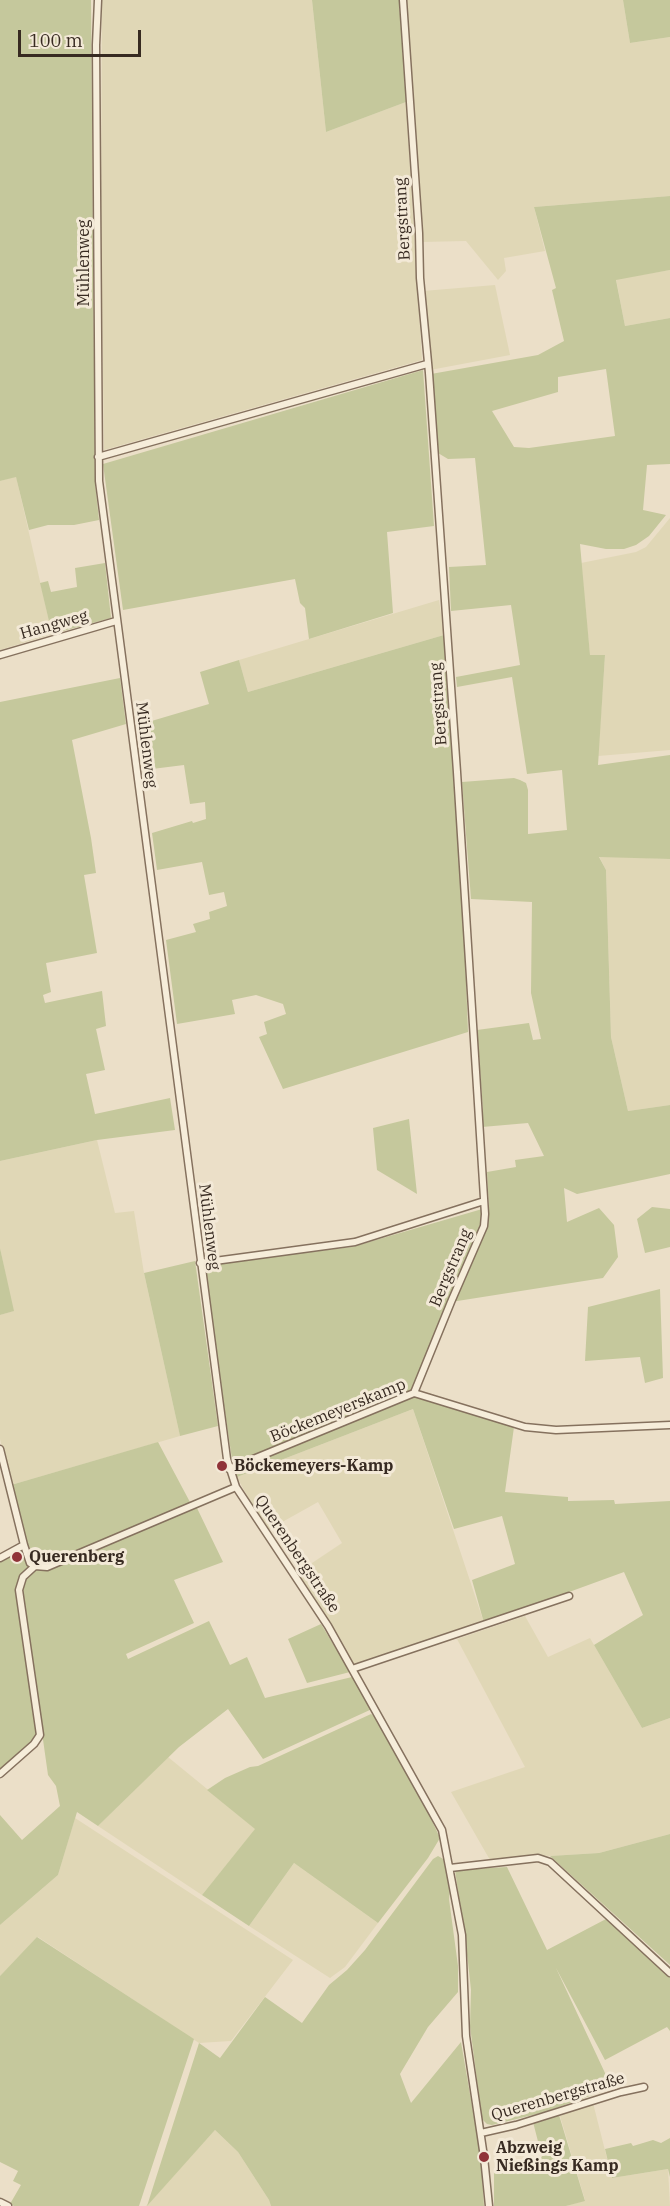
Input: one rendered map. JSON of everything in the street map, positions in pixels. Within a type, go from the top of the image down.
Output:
[{"type":"street","name":"Mühlenweg","points":[[98,0],[96,69],[99,481],[229,1469],[236,1487]]},
{"type":"street","name":"Bergstrang","points":[[404,0],[420,278],[458,772],[485,1214],[484,1226],[414,1393]]},
{"type":"street","points":[[98,458],[427,364]]},
{"type":"street","name":"Hangweg","points":[[0,655],[116,621]]},
{"type":"street","points":[[201,1263],[355,1242],[484,1201]]},
{"type":"street","name":"Böckemeyerskamp","points":[[229,1469],[414,1393],[525,1427],[556,1430],[670,1425]]},
{"type":"street","points":[[0,1449],[24,1545],[30,1563],[34,1566],[23,1577],[19,1590],[40,1735],[34,1744],[0,1774]]},
{"type":"street","name":"Querenbergstraße","points":[[34,1566],[47,1567],[236,1487],[269,1540],[325,1621],[435,1814],[444,1837],[462,1935],[466,2036],[481,2133],[489,2206]]},
{"type":"street","points":[[0,1558],[24,1545]]},
{"type":"street","points":[[352,1669],[569,1596]]},
{"type":"street","points":[[450,1868],[538,1858],[550,1862],[670,1973]]},
{"type":"street","name":"Querenbergstraße","points":[[481,2133],[516,2125],[644,2087]]},
{"type":"street","points":[[0,2202],[8,2206]]},
{"type":"shaded area","points":[[102,0],[312,0],[326,132],[406,102],[422,360],[104,450],[101,222]]},
{"type":"shaded area","points":[[405,0],[623,0],[630,43],[670,37],[670,196],[534,207],[545,251],[504,258],[506,271],[498,280],[466,241],[422,242]]},
{"type":"shaded area","points":[[670,270],[670,318],[625,326],[616,279]]},
{"type":"shaded area","points":[[495,285],[510,355],[430,370],[423,291]]},
{"type":"shaded area","points":[[16,476],[52,634],[0,650],[0,481]]},
{"type":"shaded area","points":[[670,518],[670,750],[598,756],[605,656],[590,656],[581,563],[636,552],[646,547]]},
{"type":"shaded area","points":[[439,600],[444,635],[248,692],[239,660]]},
{"type":"shaded area","points":[[599,856],[670,859],[670,1105],[628,1111],[611,1037],[606,870]]},
{"type":"shaded area","points":[[97,1140],[115,1213],[134,1211],[144,1273],[180,1436],[11,1485],[0,1439],[0,1315],[13,1311],[0,1248],[0,1161]]},
{"type":"shaded area","points":[[413,1409],[484,1623],[354,1666],[330,1623],[297,1573],[342,1543],[318,1502],[268,1530],[237,1477]]},
{"type":"shaded area","points":[[525,1616],[548,1657],[590,1638],[642,1728],[670,1718],[670,1834],[599,1853],[537,1855],[490,1860],[451,1792],[525,1767],[457,1639]]},
{"type":"shaded area","points":[[168,1757],[256,1829],[202,1895],[98,1826]]},
{"type":"shaded area","points":[[75,1818],[293,1960],[231,2041],[199,2043],[38,1937],[0,1976],[0,1925],[58,1875]]},
{"type":"shaded area","points":[[294,1863],[378,1923],[345,1967],[330,1978],[249,1926]]},
{"type":"shaded area","points":[[593,2103],[612,2178],[668,2169],[670,2206],[566,2206],[585,2200],[560,2116]]},
{"type":"shaded area","points":[[215,2130],[238,2152],[271,2206],[146,2206]]},
{"type":"green space","points":[[0,0],[91,0],[95,483],[99,520],[74,525],[48,525],[29,530],[16,477],[0,481]]},
{"type":"green space","points":[[312,0],[399,0],[406,102],[326,132]]},
{"type":"green space","points":[[623,0],[670,0],[670,37],[630,43]]},
{"type":"green space","points":[[670,196],[670,270],[616,280],[625,326],[670,318],[670,464],[647,465],[643,510],[666,515],[649,536],[636,545],[624,549],[606,549],[580,544],[590,655],[605,655],[598,765],[670,755],[670,859],[599,857],[606,870],[611,1037],[628,1111],[670,1105],[670,1174],[577,1194],[564,1188],[567,1222],[599,1208],[614,1225],[618,1257],[603,1278],[451,1302],[416,1396],[514,1427],[505,1492],[568,1497],[568,1501],[614,1500],[615,1504],[670,1501],[670,1718],[642,1728],[594,1645],[643,1615],[624,1572],[484,1623],[472,1580],[515,1564],[502,1516],[454,1529],[413,1409],[237,1477],[232,1459],[203,1265],[352,1247],[489,1207],[487,1172],[516,1167],[515,1160],[544,1156],[528,1123],[482,1127],[483,1110],[477,1030],[529,1023],[533,1040],[541,1039],[531,993],[532,902],[471,899],[462,782],[514,778],[520,780],[526,783],[528,790],[528,834],[567,830],[562,770],[527,774],[512,677],[457,687],[456,677],[520,665],[511,605],[451,611],[449,567],[486,565],[475,458],[448,459],[438,453],[431,374],[538,355],[564,341],[552,290],[556,288],[534,207]],"holes":[[[606,369],[615,436],[529,448],[514,447],[492,411],[558,392],[558,377]]]},
{"type":"green space","points":[[423,370],[434,526],[387,532],[393,613],[309,639],[305,608],[300,603],[295,579],[123,610],[103,464]]},
{"type":"green space","points":[[105,563],[111,618],[52,634],[40,583],[48,581],[51,592],[77,587],[75,568]]},
{"type":"green space","points":[[444,635],[463,902],[468,1032],[283,1089],[259,1037],[267,1034],[264,1022],[286,1014],[283,1004],[256,995],[232,1000],[235,1014],[177,1024],[166,940],[196,932],[193,924],[210,919],[209,912],[227,906],[224,892],[209,895],[202,862],[157,870],[152,833],[206,819],[205,802],[190,804],[184,765],[144,770],[138,725],[209,704],[200,672],[239,660],[248,692]]},
{"type":"green space","points":[[120,678],[126,724],[72,740],[96,873],[84,875],[97,953],[46,963],[51,992],[43,995],[45,1003],[102,991],[106,1026],[96,1029],[105,1070],[86,1074],[95,1114],[170,1098],[175,1130],[97,1140],[0,1161],[0,702]]},
{"type":"green space","points":[[409,1119],[417,1194],[377,1170],[373,1128]]},
{"type":"green space","points":[[652,1207],[670,1209],[670,1247],[645,1253],[637,1219]]},
{"type":"green space","points":[[0,1248],[14,1311],[0,1315]]},
{"type":"green space","points":[[195,1261],[218,1426],[180,1436],[144,1273]]},
{"type":"green space","points":[[660,1289],[663,1378],[645,1383],[640,1357],[585,1361],[588,1307]]},
{"type":"green space","points":[[158,1442],[191,1504],[46,1566],[35,1565],[27,1545],[11,1485]]},
{"type":"green space","points":[[197,1508],[223,1562],[174,1580],[194,1623],[126,1654],[128,1659],[209,1621],[230,1665],[247,1657],[265,1698],[352,1677],[372,1709],[263,1759],[228,1709],[179,1747],[98,1826],[77,1812],[58,1875],[0,1925],[0,1815],[22,1840],[60,1806],[56,1786],[48,1775],[21,1584],[35,1567],[47,1568]]},
{"type":"green space","points":[[20,1549],[30,1567],[21,1575],[17,1593],[37,1732],[32,1743],[0,1771],[0,1560]]},
{"type":"green space","points":[[321,1624],[350,1672],[307,1683],[288,1639]]},
{"type":"green space","points":[[371,1714],[418,1791],[440,1838],[428,1858],[378,1923],[294,1863],[249,1926],[202,1895],[255,1829],[207,1790],[225,1778],[258,1766]]},
{"type":"green space","points":[[670,1834],[670,1965],[550,1856],[599,1853]]},
{"type":"green space","points":[[438,1856],[445,1860],[451,1882],[449,1899],[458,1966],[458,1992],[428,2027],[400,2074],[411,2103],[461,2042],[481,2158],[484,2206],[271,2206],[238,2152],[215,2130],[147,2206],[199,2043],[220,2058],[265,1997],[302,2023],[329,1985],[365,1950],[433,1859]]},
{"type":"green space","points":[[507,1867],[547,1950],[606,1919],[670,1976],[670,2031],[667,2027],[605,2060],[556,1968],[612,2088],[545,2112],[492,2125],[482,2119],[470,2026],[471,1990],[468,1962],[455,1870]]},
{"type":"green space","points":[[37,1937],[194,2039],[139,2206],[14,2206],[10,2204],[21,2185],[13,2181],[18,2171],[0,2162],[0,1976]]},
{"type":"green space","points":[[559,2115],[585,2201],[566,2206],[494,2206],[494,2170],[542,2157],[533,2122]]},
{"type":"green space","points":[[670,2138],[670,2177],[668,2169],[612,2178],[605,2149],[631,2143],[633,2146],[653,2140],[661,2143]]},
{"type":"place","name":"Böckemeyers-Kamp","points":[[222,1466]]},
{"type":"place","name":"Querenberg","points":[[17,1557]]},
{"type":"place","name":"Abzweig Nießings Kamp","points":[[484,2157]]}]
